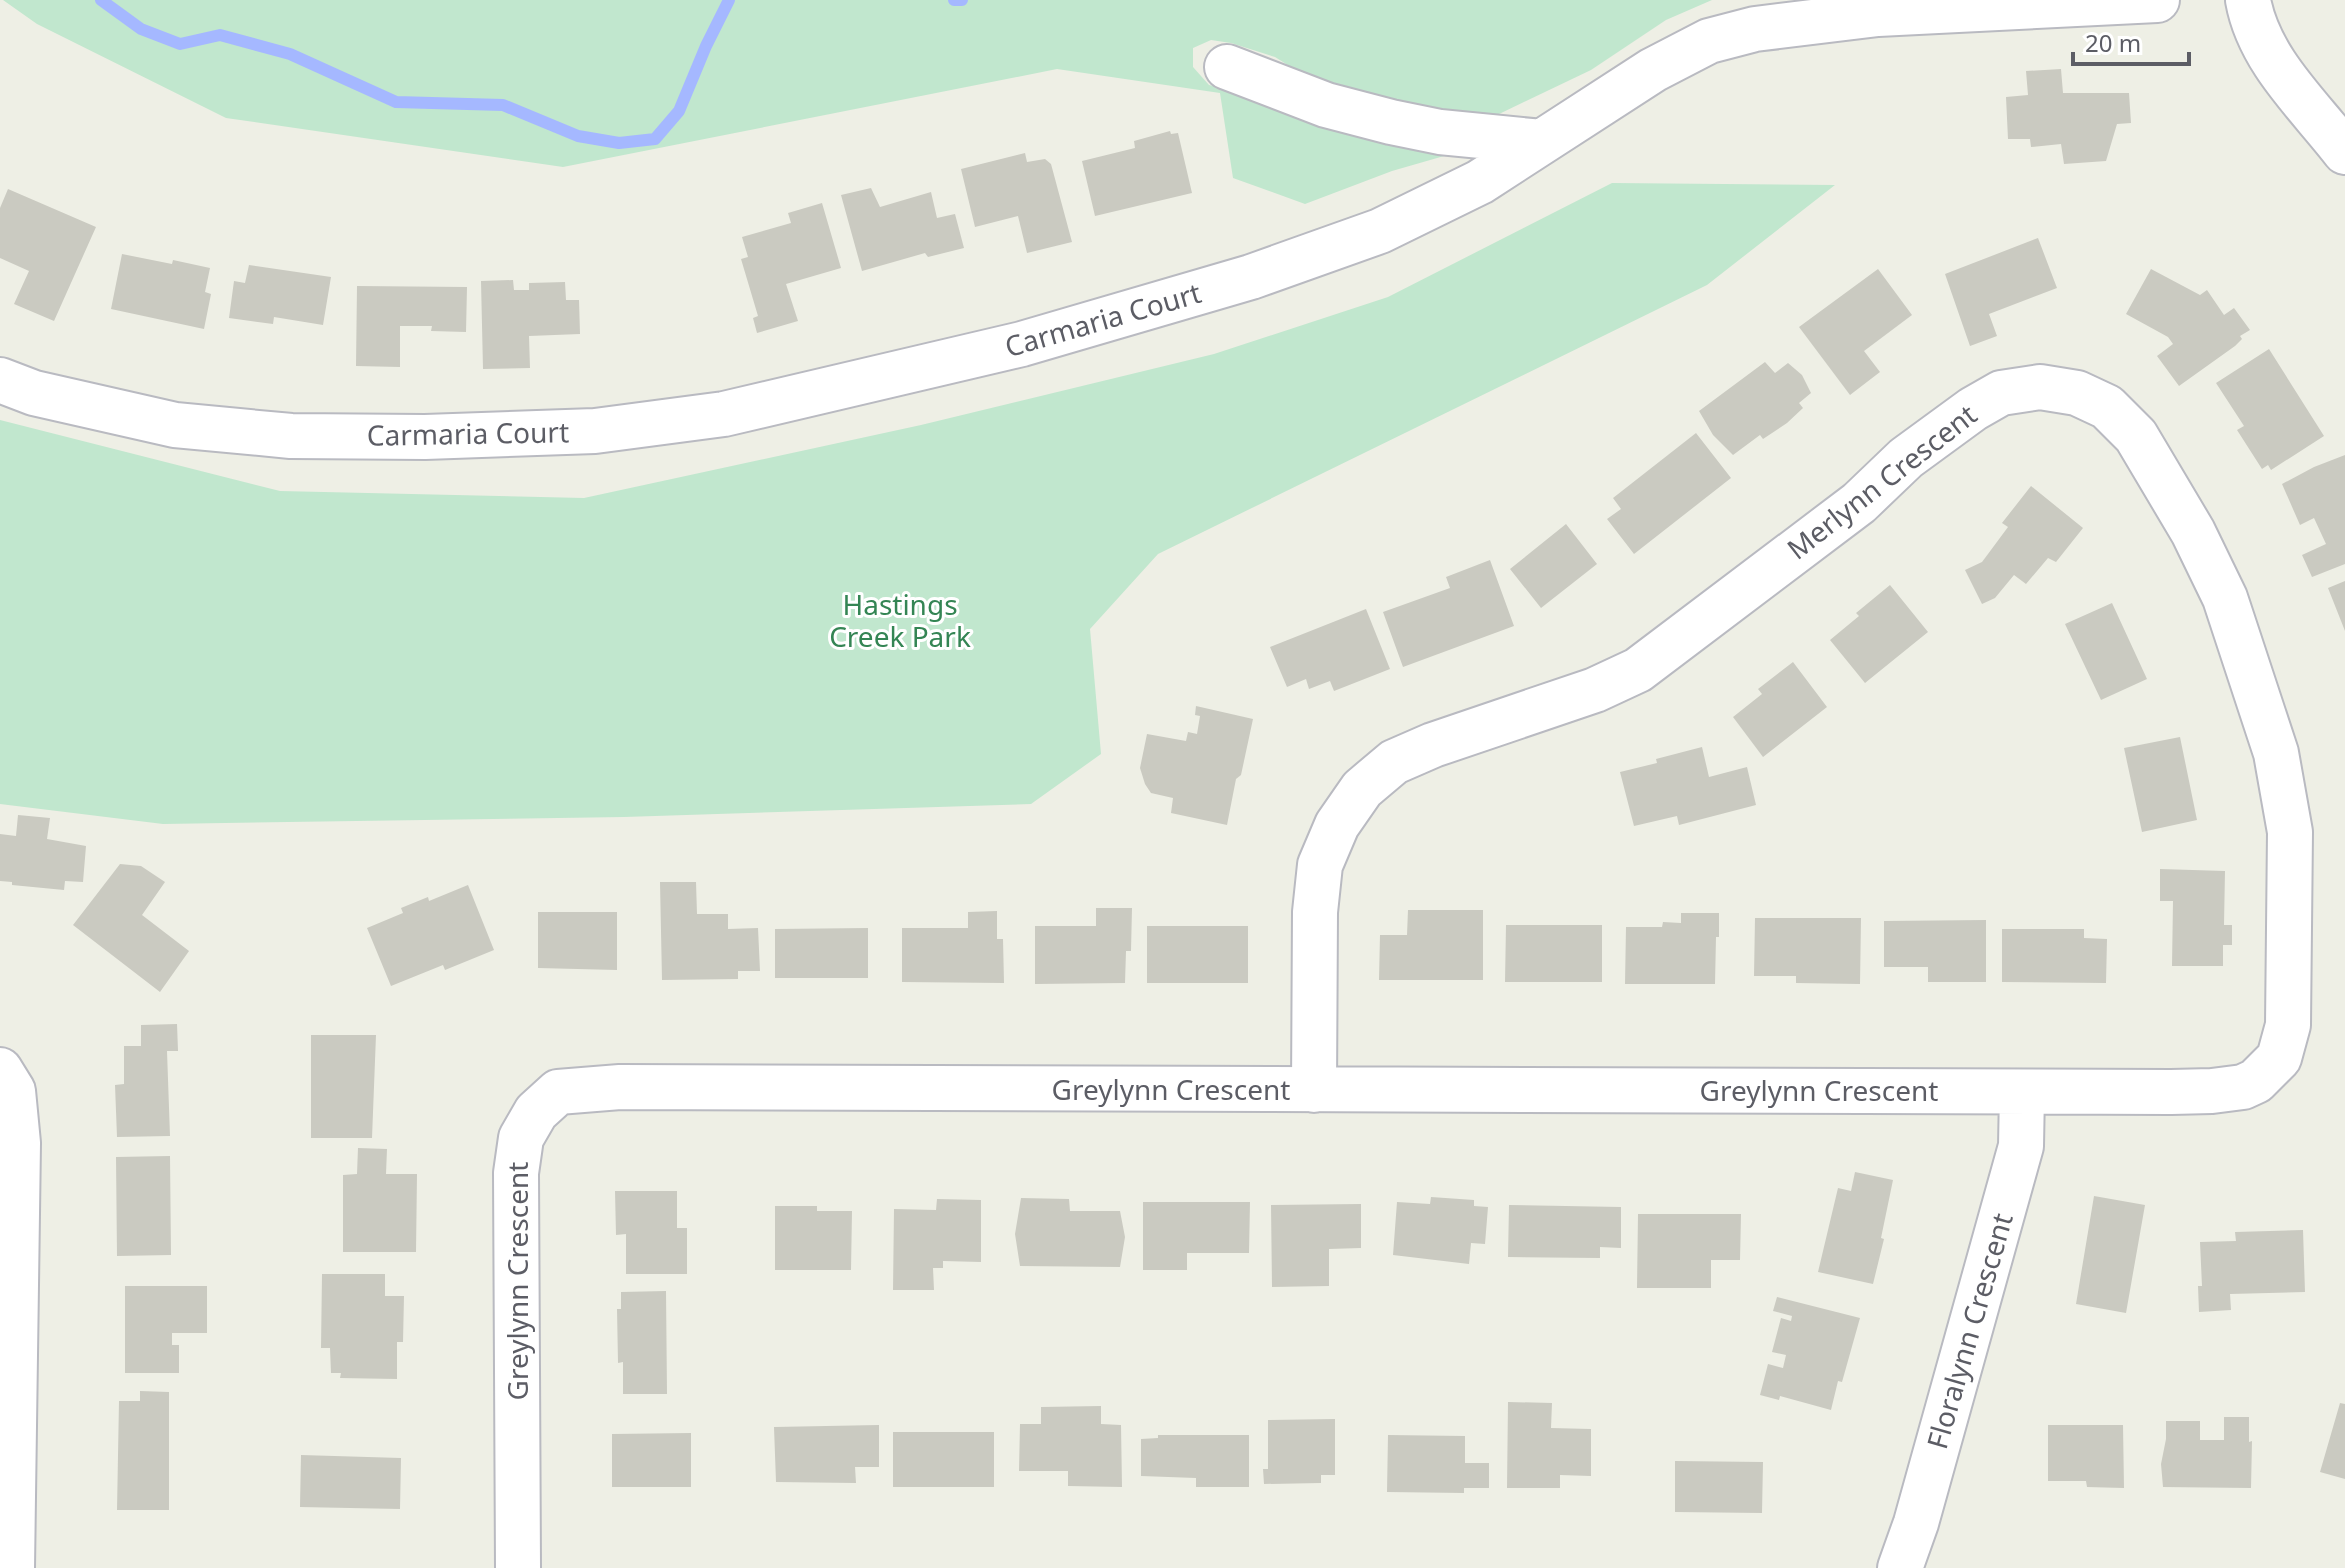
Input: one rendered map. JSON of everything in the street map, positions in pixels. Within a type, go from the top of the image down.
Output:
[{"type":"street","name":"Carmaria Court","points":[[0,380],[34,393],[175,425],[291,436],[425,437],[595,431],[724,414],[1022,344],[1251,277],[1380,231],[1480,182],[1653,70],[1709,41],[1755,29],[1878,14],[2157,0]]},
{"type":"street","points":[[2248,0],[2262,45],[2282,75],[2345,152]]},
{"type":"street","points":[[1227,67],[1326,105],[1391,122],[1440,132],[1542,142]]},
{"type":"street","name":"Merlynn Crescent","points":[[1314,1090],[1315,912],[1320,865],[1337,825],[1362,789],[1394,762],[1407,756],[1595,690],[1638,670],[1859,503],[1906,458],[1973,409],[2001,393],[2040,387],[2077,393],[2107,407],[2136,436],[2193,532],[2225,598],[2248,663],[2276,753],[2290,832],[2288,1025],[2279,1058],[2269,1071]]},
{"type":"street","points":[[0,1070],[13,1091],[18,1143],[12,1568]]},
{"type":"street","name":"Greylynn Crescent","points":[[518,1568],[516,1173],[521,1138],[536,1112],[558,1092],[620,1087],[2212,1091],[2243,1087],[2269,1071]]},
{"type":"street","name":"Floralynn Crescent","points":[[1900,1568],[1920,1508],[2021,1146],[2022,1092]]},
{"type":"green space","points":[[3,0],[1712,0],[1666,20],[1591,70],[1497,115],[1437,115],[1336,89],[1302,74],[1275,57],[1231,43],[1211,40],[1193,48],[1193,67],[1209,85],[1279,100],[1451,154],[1392,171],[1305,204],[1233,178],[1220,93],[1057,69],[563,167],[226,118],[37,24]]},
{"type":"green space","name":"Hastings Creek Park","points":[[1612,183],[1835,185],[1707,285],[1158,554],[1090,629],[1101,754],[1031,804],[624,817],[163,824],[0,804],[0,420],[280,491],[584,498],[921,425],[1214,354],[1388,297]]},
{"type":"building","points":[[2061,69],[2063,93],[2129,93],[2131,123],[2117,124],[2106,161],[2064,164],[2061,144],[2031,147],[2030,139],[2008,139],[2006,97],[2028,95],[2026,71]]},
{"type":"building","points":[[1170,131],[1171,134],[1178,133],[1192,193],[1095,216],[1082,161],[1135,148],[1134,141]]},
{"type":"building","points":[[1025,153],[1027,162],[1045,159],[1051,164],[1072,242],[1027,253],[1018,216],[975,227],[961,169]]},
{"type":"building","points":[[871,188],[880,207],[931,192],[937,218],[955,214],[964,248],[928,257],[925,253],[862,271],[841,195]]},
{"type":"building","points":[[8,189],[96,227],[54,321],[14,304],[29,271],[0,258],[0,208]]},
{"type":"building","points":[[822,203],[841,268],[786,284],[798,321],[757,333],[753,318],[758,316],[741,259],[748,257],[742,237],[791,223],[788,213]]},
{"type":"building","points":[[2038,238],[2057,288],[1989,314],[1997,336],[1970,346],[1945,274]]},
{"type":"building","points":[[122,254],[210,268],[205,292],[211,294],[204,329],[111,309]]},
{"type":"building","points":[[249,265],[331,277],[323,325],[274,317],[273,324],[229,318],[234,281],[245,283]]},
{"type":"building","points":[[1878,269],[1912,315],[1864,351],[1880,372],[1850,395],[1799,327]]},
{"type":"building","points":[[2151,269],[2200,295],[2207,290],[2224,315],[2234,308],[2250,330],[2240,336],[2242,339],[2235,346],[2179,386],[2157,356],[2173,344],[2168,337],[2126,314]]},
{"type":"building","points":[[513,280],[514,290],[529,290],[529,283],[565,282],[566,300],[579,300],[580,334],[529,336],[530,368],[483,369],[481,281]]},
{"type":"building","points":[[357,286],[467,287],[466,332],[431,331],[432,326],[400,326],[400,367],[356,366]]},
{"type":"building","points":[[2269,349],[2324,436],[2271,470],[2268,465],[2262,469],[2237,430],[2244,426],[2216,383]]},
{"type":"building","points":[[1765,362],[1775,373],[1788,363],[1802,375],[1811,393],[1799,403],[1803,408],[1787,423],[1763,439],[1760,435],[1733,455],[1713,435],[1699,411]]},
{"type":"building","points":[[1696,433],[1731,478],[1634,554],[1607,519],[1621,509],[1613,498]]},
{"type":"building","points":[[2345,455],[2345,564],[2312,577],[2302,555],[2326,544],[2314,518],[2300,525],[2282,484]]},
{"type":"building","points":[[2031,486],[2083,528],[2056,562],[2048,558],[2026,584],[2014,575],[1995,598],[1982,604],[1965,570],[1982,562],[2008,527],[2002,523]]},
{"type":"building","points":[[1566,524],[1597,564],[1541,608],[1510,569]]},
{"type":"building","points":[[1490,560],[1514,626],[1403,667],[1383,612],[1450,588],[1446,577]]},
{"type":"building","points":[[2345,581],[2345,631],[2328,588]]},
{"type":"building","points":[[1890,585],[1928,632],[1865,683],[1830,640]]},
{"type":"building","points":[[2112,603],[2147,679],[2101,700],[2065,624]]},
{"type":"building","points":[[1366,609],[1390,669],[1334,691],[1330,681],[1309,689],[1306,679],[1287,687],[1270,647]]},
{"type":"building","points":[[1793,662],[1827,707],[1763,757],[1733,717],[1762,694],[1758,689]]},
{"type":"building","points":[[1196,706],[1253,719],[1227,825],[1171,813],[1173,798],[1151,793],[1140,768],[1147,734],[1186,741],[1188,732],[1197,734],[1200,716],[1195,715]]},
{"type":"building","points":[[2180,737],[2197,820],[2142,832],[2124,748]]},
{"type":"building","points":[[1702,747],[1709,777],[1747,767],[1756,805],[1679,825],[1677,816],[1634,826],[1620,772]]},
{"type":"building","points":[[18,815],[50,818],[47,839],[86,846],[83,882],[65,881],[64,890],[0,881],[0,834],[16,836]]},
{"type":"building","points":[[120,864],[141,866],[165,882],[142,915],[189,951],[160,992],[73,925]]},
{"type":"building","points":[[2160,869],[2225,871],[2224,925],[2232,925],[2232,945],[2223,945],[2223,966],[2172,966],[2173,901],[2160,901]]},
{"type":"building","points":[[660,882],[696,882],[697,914],[728,914],[728,929],[758,928],[760,971],[738,971],[738,979],[662,980]]},
{"type":"building","points":[[468,885],[494,950],[445,970],[443,965],[391,986],[367,928],[403,913],[401,908],[428,897],[429,901]]},
{"type":"building","points":[[1096,908],[1132,908],[1131,951],[1126,951],[1125,983],[1035,984],[1035,926],[1096,926]]},
{"type":"building","points":[[1408,910],[1483,910],[1483,980],[1379,980],[1380,935],[1407,935]]},
{"type":"building","points":[[997,911],[997,939],[1003,939],[1004,983],[902,982],[902,928],[968,928],[968,912]]},
{"type":"building","points":[[538,912],[617,912],[617,970],[538,968]]},
{"type":"building","points":[[1681,913],[1719,913],[1715,984],[1625,984],[1626,927],[1662,927],[1663,922],[1681,923]]},
{"type":"building","points":[[1755,918],[1861,918],[1860,984],[1796,983],[1796,976],[1754,976]]},
{"type":"building","points":[[1986,920],[1986,982],[1928,982],[1928,967],[1884,967],[1884,921]]},
{"type":"building","points":[[1506,925],[1602,925],[1602,982],[1505,982]]},
{"type":"building","points":[[1147,926],[1248,926],[1248,983],[1147,983]]},
{"type":"building","points":[[868,928],[868,978],[775,978],[775,929]]},
{"type":"building","points":[[2002,929],[2084,929],[2084,938],[2107,939],[2106,983],[2002,982]]},
{"type":"building","points":[[177,1024],[178,1051],[167,1051],[170,1136],[117,1137],[115,1085],[124,1084],[124,1046],[141,1046],[141,1025]]},
{"type":"building","points":[[311,1035],[376,1035],[372,1138],[311,1138]]},
{"type":"building","points":[[358,1148],[387,1149],[386,1174],[417,1174],[416,1252],[343,1252],[343,1175],[357,1174]]},
{"type":"building","points":[[170,1156],[171,1255],[117,1256],[116,1157]]},
{"type":"building","points":[[1855,1172],[1893,1180],[1873,1284],[1818,1272],[1838,1188],[1851,1191]]},
{"type":"building","points":[[615,1191],[677,1191],[677,1228],[687,1228],[687,1274],[626,1274],[626,1234],[616,1235]]},
{"type":"building","points":[[2094,1196],[2145,1205],[2126,1313],[2076,1304]]},
{"type":"building","points":[[1431,1197],[1474,1200],[1474,1206],[1488,1207],[1485,1244],[1471,1243],[1469,1264],[1393,1255],[1397,1202],[1430,1204]]},
{"type":"building","points":[[1021,1198],[1069,1199],[1070,1211],[1120,1211],[1125,1237],[1120,1267],[1020,1266],[1015,1234]]},
{"type":"building","points":[[937,1199],[981,1200],[981,1262],[943,1261],[943,1268],[933,1268],[934,1290],[893,1290],[894,1209],[936,1210]]},
{"type":"building","points":[[1143,1202],[1250,1202],[1249,1253],[1187,1253],[1187,1270],[1143,1270]]},
{"type":"building","points":[[1361,1204],[1361,1248],[1329,1249],[1329,1286],[1272,1287],[1271,1205]]},
{"type":"building","points":[[1509,1205],[1621,1207],[1621,1248],[1600,1247],[1600,1258],[1508,1257]]},
{"type":"building","points":[[775,1206],[817,1206],[817,1211],[852,1211],[851,1270],[775,1270]]},
{"type":"building","points":[[1638,1214],[1741,1214],[1740,1260],[1711,1260],[1711,1288],[1637,1288]]},
{"type":"building","points":[[2303,1230],[2305,1292],[2230,1294],[2231,1310],[2199,1312],[2198,1286],[2202,1286],[2200,1242],[2236,1241],[2235,1232]]},
{"type":"building","points":[[322,1274],[385,1274],[385,1296],[404,1296],[403,1342],[397,1342],[397,1379],[340,1378],[341,1373],[331,1373],[330,1348],[321,1348]]},
{"type":"building","points":[[125,1286],[207,1286],[207,1333],[172,1333],[172,1345],[179,1345],[179,1373],[125,1373]]},
{"type":"building","points":[[666,1291],[667,1394],[623,1394],[623,1362],[618,1363],[617,1309],[621,1309],[621,1292]]},
{"type":"building","points":[[1777,1297],[1860,1318],[1831,1410],[1780,1396],[1779,1400],[1760,1395],[1768,1364],[1783,1368],[1786,1355],[1772,1352],[1781,1318],[1791,1321],[1792,1316],[1773,1311]]},
{"type":"building","points":[[140,1391],[169,1392],[169,1510],[117,1510],[119,1401],[140,1401]]},
{"type":"building","points":[[1508,1402],[1552,1403],[1551,1428],[1591,1429],[1591,1476],[1560,1475],[1560,1488],[1507,1488]]},
{"type":"building","points":[[2340,1403],[2345,1404],[2345,1479],[2320,1472]]},
{"type":"building","points":[[1101,1406],[1101,1424],[1121,1425],[1122,1487],[1068,1486],[1068,1471],[1019,1471],[1020,1424],[1041,1424],[1041,1407]]},
{"type":"building","points":[[2224,1417],[2249,1417],[2251,1488],[2163,1487],[2161,1464],[2166,1421],[2200,1421],[2200,1440],[2224,1440]]},
{"type":"building","points":[[1335,1419],[1335,1475],[1321,1475],[1321,1483],[1264,1484],[1263,1469],[1268,1469],[1268,1420]]},
{"type":"building","points":[[879,1425],[879,1467],[855,1467],[856,1483],[776,1482],[774,1427]]},
{"type":"building","points":[[2048,1425],[2123,1425],[2124,1488],[2087,1487],[2086,1481],[2048,1481]]},
{"type":"building","points":[[893,1432],[994,1432],[994,1487],[893,1487]]},
{"type":"building","points":[[691,1433],[691,1487],[612,1487],[612,1434]]},
{"type":"building","points":[[1158,1435],[1249,1435],[1249,1487],[1196,1487],[1196,1478],[1141,1476],[1141,1439],[1158,1438]]},
{"type":"building","points":[[1388,1435],[1465,1436],[1465,1463],[1489,1463],[1489,1488],[1464,1488],[1464,1493],[1387,1492]]},
{"type":"building","points":[[301,1455],[401,1458],[400,1509],[300,1507]]},
{"type":"building","points":[[1675,1461],[1763,1462],[1762,1513],[1675,1512]]},
{"type":"waterway","points":[[101,0],[141,29],[180,44],[220,35],[290,54],[396,102],[503,105],[578,136],[619,143],[655,139],[679,111],[729,0]]},
{"type":"waterway","points":[[954,0],[962,0]]}]
